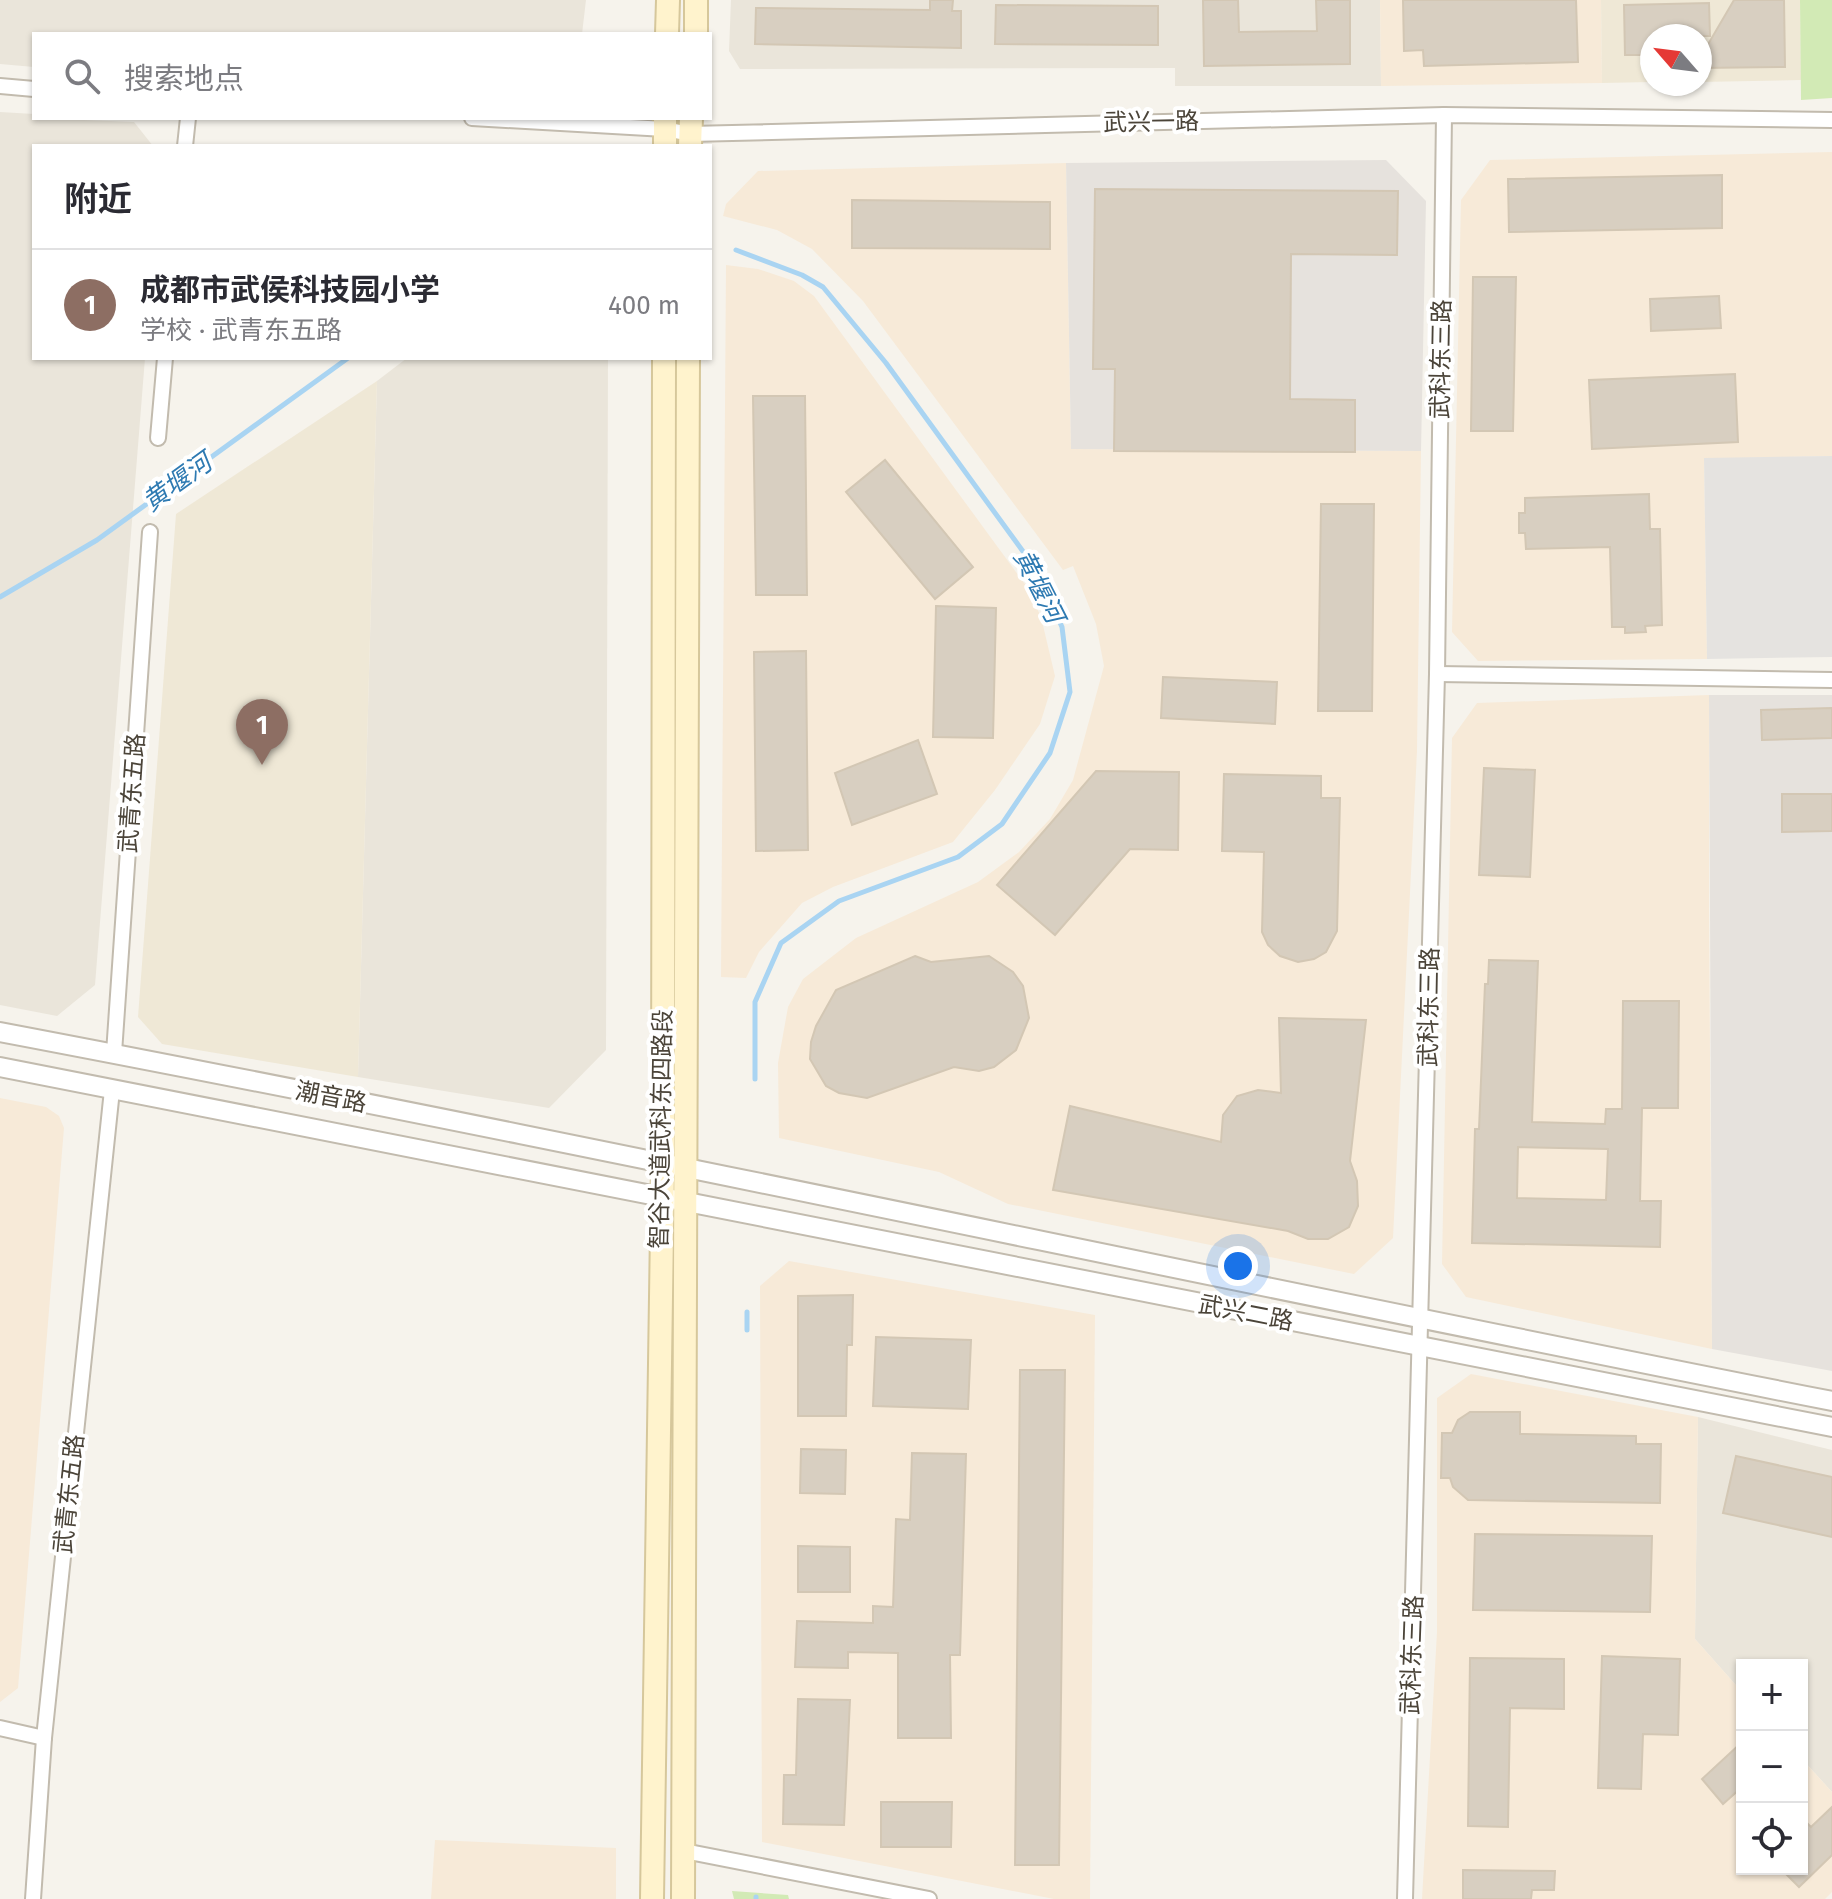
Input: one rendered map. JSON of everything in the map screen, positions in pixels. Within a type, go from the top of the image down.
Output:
[{"type":"main road","points":[[665,0],[666,32]]},
{"type":"main road","points":[[697,31],[698,0]]},
{"type":"main road","name":"智谷大道武科东四路段","points":[[652,1899],[660,1198],[663,1163],[664,360]]},
{"type":"main road","name":"智谷大道武科东四路段","points":[[683,1899],[688,1201],[688,360]]},
{"type":"street","points":[[0,86],[32,89]]},
{"type":"street","name":"武兴一路","points":[[502,120],[690,133],[1444,115],[1832,120]]},
{"type":"street","name":"武科东三路","points":[[1405,1899],[1437,674],[1444,115]]},
{"type":"street","points":[[185,144],[188,120]]},
{"type":"street","points":[[158,438],[165,360]]},
{"type":"street","name":"武青东五路","points":[[114,1053],[150,532]]},
{"type":"street","points":[[1437,674],[1832,680]]},
{"type":"street","name":"潮音路","points":[[0,1032],[687,1166],[1421,1320],[1832,1401]]},
{"type":"street","name":"潮音路","points":[[0,1067],[660,1198]]},
{"type":"street","name":"武青东五路","points":[[33,1899],[44,1738],[112,1090]]},
{"type":"street","name":"武兴二路","points":[[660,1198],[688,1201],[1832,1427]]},
{"type":"street","points":[[0,1728],[44,1738]]},
{"type":"street","points":[[684,1851],[929,1899]]},
{"type":"shaded area","points":[[0,0],[586,0],[582,32],[32,32],[32,67],[0,64]]},
{"type":"shaded area","points":[[731,0],[1380,0],[1381,86],[1175,86],[1175,68],[740,69],[729,51]]},
{"type":"shaded area","points":[[1380,0],[1601,0],[1602,83],[1381,86]]},
{"type":"shaded area","points":[[1601,0],[1800,0],[1801,80],[1712,82],[1712,24],[1640,24],[1640,82],[1602,83]]},
{"type":"shaded area","points":[[0,112],[32,114],[32,120],[134,122],[151,144],[32,144],[32,360],[145,360],[95,985],[57,1016],[0,1005]]},
{"type":"shaded area","points":[[1832,152],[1832,456],[1704,459],[1707,659],[1478,661],[1452,632],[1461,200],[1490,160]]},
{"type":"shaded area","points":[[1386,160],[1426,201],[1421,451],[1071,449],[1066,163]]},
{"type":"shaded area","points":[[1066,163],[1071,449],[1421,451],[1417,751],[1393,1238],[1354,1274],[1008,1204],[939,1172],[779,1138],[778,1063],[788,1007],[803,979],[856,938],[978,882],[1019,852],[1050,819],[1073,780],[1104,666],[1096,624],[1073,566],[1063,570],[863,301],[812,249],[777,230],[723,216],[726,204],[758,171]]},
{"type":"shaded area","points":[[726,265],[758,269],[794,281],[814,296],[1027,587],[1041,617],[1055,676],[1040,724],[995,790],[953,842],[833,887],[802,903],[759,952],[746,978],[721,977]]},
{"type":"shaded area","points":[[404,360],[608,360],[606,1050],[549,1108],[358,1077],[377,381]]},
{"type":"shaded area","points":[[377,381],[358,1077],[162,1044],[138,1017],[176,514]]},
{"type":"shaded area","points":[[1832,456],[1832,657],[1707,659],[1704,458]]},
{"type":"shaded area","points":[[1709,695],[1712,1349],[1466,1297],[1442,1264],[1452,738],[1477,703]]},
{"type":"shaded area","points":[[1709,695],[1832,695],[1832,1371],[1712,1349]]},
{"type":"shaded area","points":[[0,1098],[46,1107],[59,1116],[64,1128],[18,1688],[0,1702]]},
{"type":"shaded area","points":[[789,1261],[1095,1315],[1090,1899],[1054,1899],[762,1842],[760,1286]]},
{"type":"shaded area","points":[[1471,1374],[1698,1417],[1695,1639],[1736,1685],[1736,1875],[1808,1875],[1808,1766],[1832,1792],[1832,1892],[1825,1899],[1422,1899],[1437,1632],[1437,1398]]},
{"type":"shaded area","points":[[1698,1417],[1832,1450],[1832,1792],[1808,1766],[1808,1659],[1736,1659],[1736,1685],[1695,1639]]},
{"type":"shaded area","points":[[435,1840],[616,1848],[616,1899],[431,1899]]},
{"type":"green space","points":[[1800,0],[1832,0],[1832,98],[1801,100]]},
{"type":"green space","points":[[732,1891],[788,1895],[789,1899],[734,1899]]},
{"type":"building","points":[[930,0],[953,0],[952,11],[961,11],[961,48],[755,44],[756,8],[930,10]]},
{"type":"building","points":[[1203,0],[1238,0],[1239,32],[1317,31],[1316,0],[1350,0],[1350,64],[1204,66]]},
{"type":"building","points":[[1403,0],[1576,0],[1578,62],[1424,66],[1423,50],[1404,51]]},
{"type":"building","points":[[1734,0],[1784,0],[1785,67],[1712,68],[1712,38]]},
{"type":"building","points":[[1709,3],[1710,24],[1640,24],[1640,55],[1625,55],[1624,5]]},
{"type":"building","points":[[996,5],[1158,6],[1158,45],[995,44]]},
{"type":"building","points":[[1722,175],[1722,228],[1509,232],[1508,179]]},
{"type":"building","points":[[1095,189],[1398,191],[1397,255],[1291,254],[1290,399],[1355,400],[1355,452],[1114,451],[1115,369],[1093,369]]},
{"type":"building","points":[[852,200],[1050,202],[1050,249],[852,248]]},
{"type":"building","points":[[1473,277],[1516,277],[1513,431],[1471,431]]},
{"type":"building","points":[[1719,296],[1721,328],[1651,331],[1650,299]]},
{"type":"building","points":[[1735,374],[1738,442],[1592,449],[1589,380]]},
{"type":"building","points":[[753,396],[805,396],[807,595],[756,595]]},
{"type":"building","points":[[885,460],[973,567],[935,599],[846,492]]},
{"type":"building","points":[[1649,494],[1650,529],[1660,529],[1662,625],[1645,626],[1646,632],[1625,633],[1625,627],[1612,627],[1610,547],[1526,549],[1525,533],[1519,533],[1519,513],[1525,513],[1525,498]]},
{"type":"building","points":[[1321,504],[1374,504],[1372,711],[1318,711]]},
{"type":"building","points":[[936,606],[996,608],[993,738],[933,737]]},
{"type":"building","points":[[806,651],[808,850],[756,851],[754,652]]},
{"type":"building","points":[[1163,677],[1277,682],[1275,724],[1161,718]]},
{"type":"building","points":[[1832,708],[1832,738],[1762,740],[1761,710]]},
{"type":"building","points":[[918,740],[937,794],[852,825],[835,773]]},
{"type":"building","points":[[1484,768],[1535,770],[1530,877],[1479,875]]},
{"type":"building","points":[[1096,771],[1179,772],[1178,850],[1130,849],[1055,935],[997,885]]},
{"type":"building","points":[[1224,774],[1321,776],[1321,798],[1340,798],[1337,931],[1326,952],[1314,959],[1298,962],[1280,956],[1268,945],[1262,932],[1264,852],[1222,851]]},
{"type":"building","points":[[1782,794],[1832,794],[1832,831],[1782,832]]},
{"type":"building","points":[[915,956],[931,962],[989,956],[1013,972],[1023,986],[1029,1018],[1016,1050],[994,1067],[979,1071],[954,1067],[867,1098],[839,1093],[826,1086],[810,1059],[811,1042],[816,1026],[836,990]]},
{"type":"building","points":[[1489,960],[1538,961],[1532,1122],[1605,1124],[1606,1109],[1622,1109],[1623,1001],[1679,1001],[1678,1108],[1642,1108],[1640,1201],[1661,1201],[1660,1247],[1472,1243],[1475,1129],[1479,1129],[1485,984],[1488,984]],"holes":[[[1518,1147],[1608,1149],[1606,1200],[1517,1198]]]},
{"type":"building","points":[[1279,1018],[1366,1020],[1350,1161],[1357,1181],[1358,1206],[1349,1227],[1328,1239],[1308,1239],[1288,1231],[1053,1190],[1070,1106],[1221,1142],[1223,1115],[1237,1096],[1258,1090],[1281,1093]]},
{"type":"building","points":[[853,1295],[852,1345],[847,1345],[846,1416],[798,1416],[798,1296]]},
{"type":"building","points":[[876,1337],[971,1340],[968,1409],[873,1406]]},
{"type":"building","points":[[1020,1370],[1065,1370],[1059,1865],[1015,1865]]},
{"type":"building","points":[[1470,1412],[1520,1412],[1520,1434],[1636,1436],[1636,1444],[1661,1444],[1660,1503],[1468,1500],[1453,1487],[1450,1478],[1441,1478],[1442,1433],[1452,1433],[1458,1420]]},
{"type":"building","points":[[801,1449],[846,1450],[845,1494],[800,1493]]},
{"type":"building","points":[[912,1453],[966,1454],[960,1655],[950,1655],[951,1738],[898,1738],[898,1653],[848,1652],[848,1668],[795,1667],[797,1621],[873,1623],[873,1606],[893,1607],[896,1519],[910,1520]]},
{"type":"building","points":[[1736,1456],[1832,1477],[1832,1537],[1723,1513]]},
{"type":"building","points":[[1475,1534],[1652,1536],[1650,1612],[1473,1610]]},
{"type":"building","points":[[798,1546],[850,1547],[850,1592],[798,1592]]},
{"type":"building","points":[[1602,1656],[1680,1659],[1678,1735],[1643,1734],[1641,1789],[1598,1788]]},
{"type":"building","points":[[1470,1658],[1564,1659],[1564,1709],[1510,1708],[1508,1827],[1468,1826]]},
{"type":"building","points":[[798,1699],[850,1700],[844,1825],[783,1824],[784,1775],[796,1775]]},
{"type":"building","points":[[1736,1748],[1736,1792],[1723,1804],[1702,1779]]},
{"type":"building","points":[[881,1802],[952,1802],[951,1847],[881,1847]]},
{"type":"building","points":[[1832,1807],[1832,1855],[1799,1887],[1787,1875],[1808,1875],[1808,1824],[1811,1827]]},
{"type":"building","points":[[1463,1870],[1555,1871],[1554,1890],[1532,1890],[1531,1899],[1463,1899]]},
{"type":"waterway","name":"黄堰河","points":[[736,250],[802,275],[823,287],[886,363],[1035,568],[1062,627],[1070,692],[1050,753],[1002,824],[958,857],[839,901],[781,943],[755,1002],[755,1079]]},
{"type":"waterway","name":"黄堰河","points":[[0,597],[97,540],[345,360]]},
{"type":"waterway","name":"黄堰河","points":[[747,1312],[747,1330]]},
{"type":"place","name":"成都市武侯科技园小学","points":[[262,765]]}]
